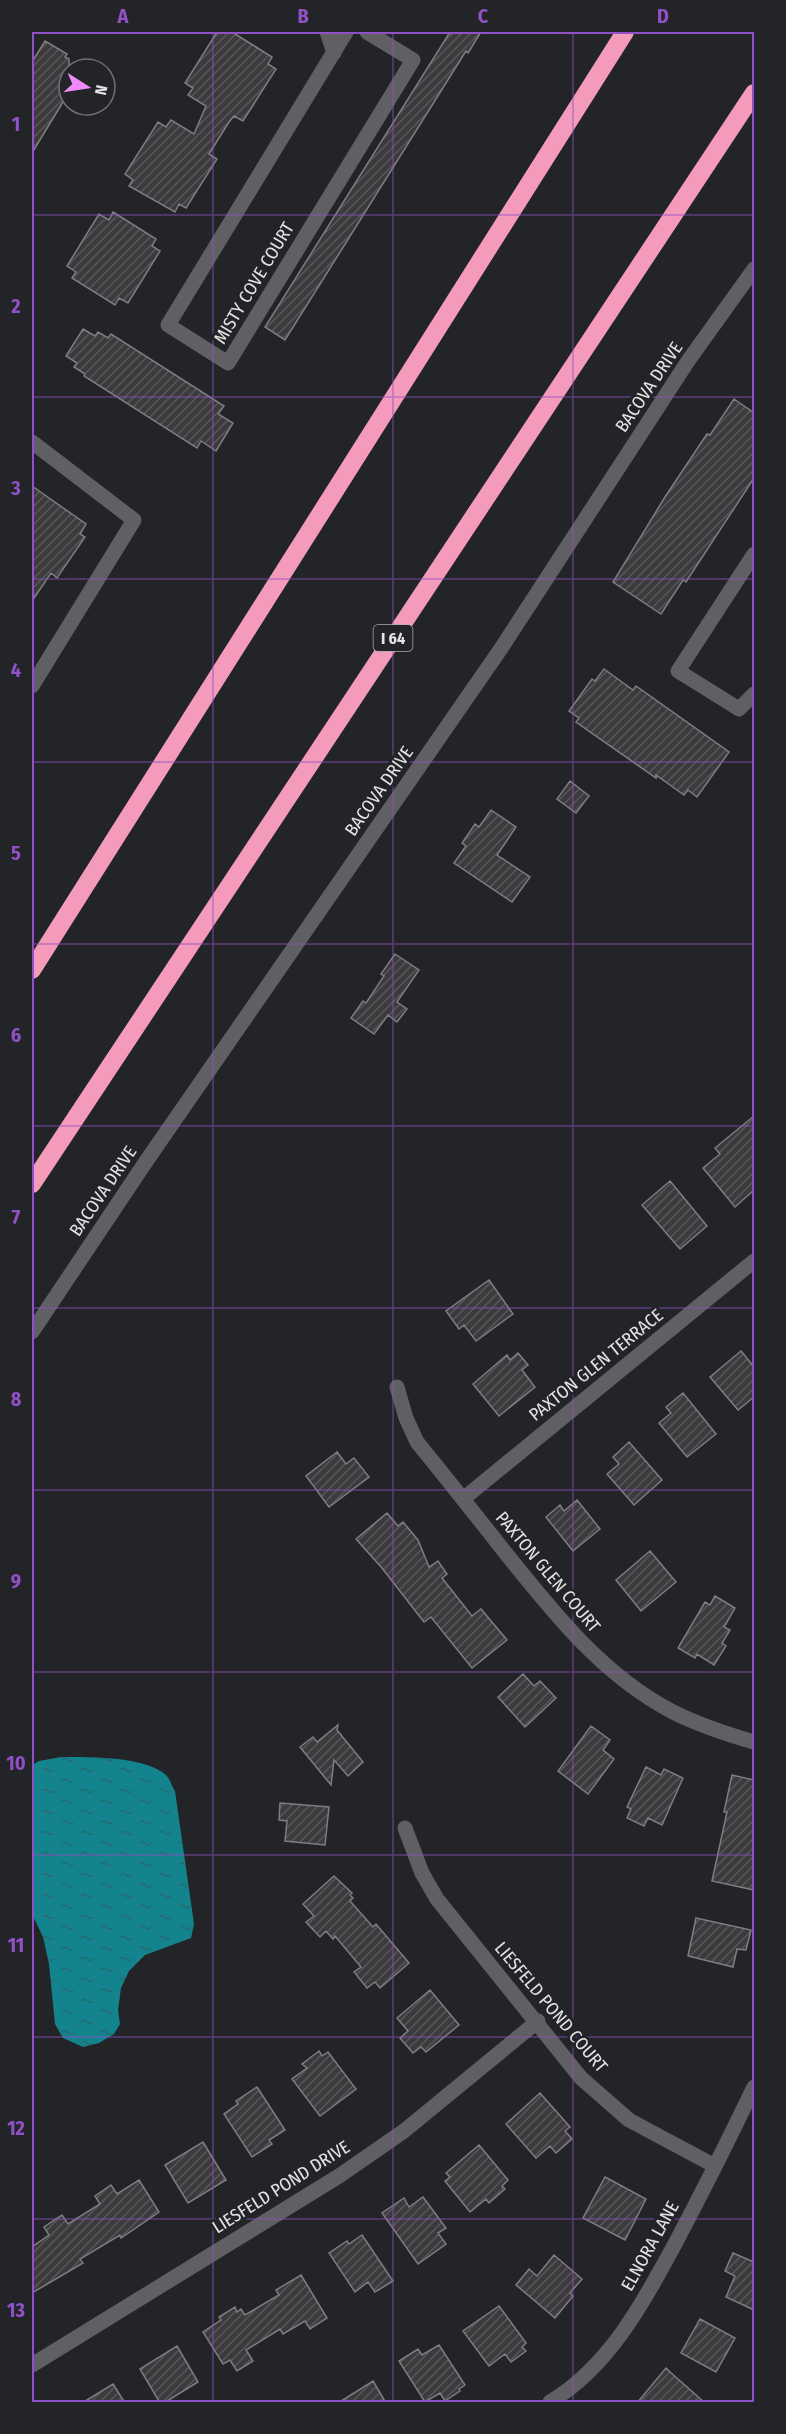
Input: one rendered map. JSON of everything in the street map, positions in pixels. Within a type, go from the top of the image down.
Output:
[{"type":"highway","points":[[32,970],[625,32]]},
{"type":"highway","name":"I 64","points":[[32,1184],[754,93]]},
{"type":"street","points":[[327,32],[334,53]]},
{"type":"street","name":"MISTY COVE COURT","points":[[346,32],[168,325],[228,363],[413,60],[367,32]]},
{"type":"street","name":"BACOVA DRIVE","points":[[32,1332],[147,1160],[502,647],[688,361],[754,269]]},
{"type":"street","points":[[32,442],[134,520],[32,686]]},
{"type":"street","points":[[754,554],[678,671],[739,709],[754,694]]},
{"type":"street","name":"PAXTON GLEN TERRACE","points":[[463,1500],[754,1261]]},
{"type":"street","name":"PAXTON GLEN COURT","points":[[397,1387],[406,1418],[417,1442],[555,1614],[589,1651],[627,1682],[672,1711],[717,1731],[754,1742]]},
{"type":"street","name":"LIESFELD POND COURT","points":[[405,1828],[422,1873],[437,1899],[538,2021],[581,2078],[629,2120],[715,2166]]},
{"type":"street","name":"LIESFELD POND DRIVE","points":[[32,2366],[339,2176],[404,2131],[538,2021]]},
{"type":"street","name":"ELNORA LANE","points":[[550,2403],[561,2396],[607,2354],[649,2290],[754,2087]]},
{"type":"water","points":[[61,1757],[131,1761],[145,1764],[166,1775],[175,1791],[194,1924],[191,1938],[145,1955],[129,1971],[121,1988],[118,2010],[120,2024],[114,2034],[99,2043],[83,2047],[63,2038],[55,2024],[49,1964],[43,1937],[32,1914],[32,1765],[39,1761]]},
{"type":"building","points":[[217,32],[232,32],[272,57],[268,64],[276,69],[243,121],[234,116],[229,122],[209,154],[217,159],[186,208],[179,204],[175,212],[129,186],[133,180],[125,174],[158,122],[166,127],[171,120],[194,134],[206,106],[188,95],[193,88],[185,83]]},
{"type":"building","points":[[450,32],[481,32],[468,53],[466,51],[285,340],[265,327]]},
{"type":"building","points":[[45,41],[67,54],[65,57],[57,57],[57,112],[32,153],[32,62]]},
{"type":"building","points":[[113,212],[156,239],[152,246],[160,251],[128,303],[119,298],[115,305],[72,278],[76,272],[67,266],[99,214],[109,220]]},
{"type":"building","points":[[83,329],[95,336],[98,332],[108,338],[111,334],[224,406],[218,414],[233,423],[216,451],[201,441],[197,448],[84,376],[85,374],[74,367],[77,363],[66,356]]},
{"type":"building","points":[[734,399],[754,413],[754,478],[686,582],[683,580],[661,614],[613,582],[665,497],[707,434],[710,435]]},
{"type":"building","points":[[32,486],[86,524],[80,534],[85,537],[57,578],[51,573],[32,601]]},
{"type":"building","points":[[604,669],[633,690],[636,686],[729,752],[697,797],[688,790],[684,795],[656,775],[656,778],[576,722],[579,718],[569,711],[592,679],[595,681]]},
{"type":"building","points":[[570,781],[589,796],[576,813],[557,799]]},
{"type":"building","points":[[491,810],[516,827],[497,855],[530,877],[512,902],[454,863],[466,846],[462,843],[475,824],[479,827]]},
{"type":"building","points":[[395,954],[419,970],[397,1002],[407,1009],[397,1022],[388,1015],[374,1034],[351,1018],[363,1001],[366,1003],[384,976],[381,974]]},
{"type":"building","points":[[754,1116],[754,1190],[735,1207],[703,1168],[720,1154],[715,1148]]},
{"type":"building","points":[[670,1181],[707,1226],[680,1249],[642,1205]]},
{"type":"building","points":[[489,1280],[513,1314],[476,1341],[464,1325],[459,1329],[446,1311]]},
{"type":"building","points":[[741,1351],[754,1367],[754,1397],[738,1410],[710,1377]]},
{"type":"building","points":[[518,1353],[528,1365],[522,1370],[535,1387],[499,1416],[473,1384],[507,1355],[510,1360]]},
{"type":"building","points":[[683,1393],[716,1434],[687,1457],[659,1423],[671,1413],[666,1407]]},
{"type":"building","points":[[629,1442],[662,1480],[634,1505],[607,1474],[619,1464],[613,1457]]},
{"type":"building","points":[[337,1452],[346,1464],[354,1458],[369,1477],[329,1507],[306,1476]]},
{"type":"building","points":[[577,1500],[600,1529],[573,1551],[546,1517],[560,1505],[564,1511]]},
{"type":"building","points":[[387,1513],[398,1526],[403,1522],[418,1540],[429,1567],[438,1561],[447,1574],[442,1578],[472,1616],[481,1609],[507,1640],[472,1668],[431,1617],[424,1622],[356,1539]]},
{"type":"building","points":[[650,1551],[676,1582],[641,1611],[616,1580]]},
{"type":"building","points":[[715,1596],[735,1608],[724,1627],[730,1630],[722,1643],[726,1646],[714,1665],[697,1654],[695,1658],[678,1648],[705,1602],[710,1605]]},
{"type":"building","points":[[523,1674],[534,1686],[540,1681],[556,1698],[525,1727],[498,1697]]},
{"type":"building","points":[[338,1725],[337,1730],[363,1762],[348,1776],[334,1760],[331,1785],[300,1747],[313,1737],[317,1742]]},
{"type":"building","points":[[591,1726],[610,1740],[603,1750],[614,1759],[588,1794],[558,1771]]},
{"type":"building","points":[[646,1767],[661,1775],[664,1769],[683,1778],[662,1825],[648,1818],[644,1826],[627,1818],[631,1809],[627,1807]]},
{"type":"building","points":[[732,1775],[754,1780],[754,1890],[712,1881],[727,1812],[724,1812]]},
{"type":"building","points":[[280,1803],[329,1807],[325,1845],[285,1841],[287,1821],[279,1820]]},
{"type":"building","points":[[334,1876],[352,1893],[350,1895],[353,1898],[350,1901],[373,1927],[376,1924],[409,1963],[380,1988],[375,1982],[367,1988],[354,1972],[361,1967],[335,1936],[333,1939],[326,1931],[320,1937],[306,1922],[314,1916],[303,1904]]},
{"type":"building","points":[[696,1918],[751,1930],[746,1950],[737,1949],[733,1967],[688,1956]]},
{"type":"building","points":[[430,1990],[459,2025],[426,2052],[421,2047],[413,2053],[400,2038],[408,2031],[397,2018]]},
{"type":"building","points":[[319,2051],[322,2056],[328,2052],[356,2089],[320,2116],[292,2079],[307,2068],[302,2064]]},
{"type":"building","points":[[257,2087],[285,2130],[269,2140],[272,2144],[252,2157],[224,2114],[238,2104],[236,2101]]},
{"type":"building","points":[[540,2093],[570,2127],[565,2131],[572,2139],[556,2153],[550,2146],[536,2158],[506,2124]]},
{"type":"building","points":[[203,2142],[226,2180],[188,2203],[165,2165]]},
{"type":"building","points":[[479,2145],[508,2180],[502,2186],[505,2189],[489,2203],[486,2199],[470,2212],[445,2181],[450,2177],[446,2173]]},
{"type":"building","points":[[605,2177],[646,2199],[625,2240],[583,2218]]},
{"type":"building","points":[[139,2180],[159,2212],[121,2238],[120,2235],[80,2259],[83,2263],[32,2293],[32,2247],[49,2235],[44,2227],[62,2215],[68,2224],[100,2204],[95,2196],[111,2185],[117,2194]]},
{"type":"building","points":[[423,2197],[446,2228],[438,2233],[446,2244],[418,2264],[382,2213],[404,2198],[409,2207]]},
{"type":"building","points":[[362,2235],[393,2281],[375,2292],[368,2282],[355,2292],[329,2253],[347,2241],[349,2244]]},
{"type":"building","points":[[733,2253],[754,2262],[754,2310],[726,2297],[735,2276],[725,2271]]},
{"type":"building","points":[[554,2255],[582,2279],[570,2293],[573,2296],[555,2318],[516,2285],[529,2269],[537,2276]]},
{"type":"building","points":[[301,2275],[327,2318],[310,2329],[305,2321],[283,2334],[280,2329],[246,2350],[253,2361],[237,2371],[230,2360],[223,2364],[203,2332],[221,2320],[219,2317],[235,2307],[237,2312],[241,2309],[245,2315],[279,2295],[276,2290]]},
{"type":"building","points":[[499,2306],[526,2343],[522,2347],[526,2351],[511,2362],[505,2354],[489,2366],[463,2331]]},
{"type":"building","points":[[700,2319],[735,2338],[716,2372],[681,2353]]},
{"type":"building","points":[[439,2345],[465,2385],[445,2401],[440,2393],[425,2402],[399,2361],[418,2349],[422,2355]]},
{"type":"building","points":[[177,2346],[198,2382],[164,2403],[160,2403],[140,2369]]},
{"type":"building","points":[[666,2368],[670,2372],[705,2403],[637,2403]]},
{"type":"building","points":[[373,2381],[386,2403],[338,2403]]},
{"type":"building","points":[[113,2384],[125,2403],[82,2403]]}]
